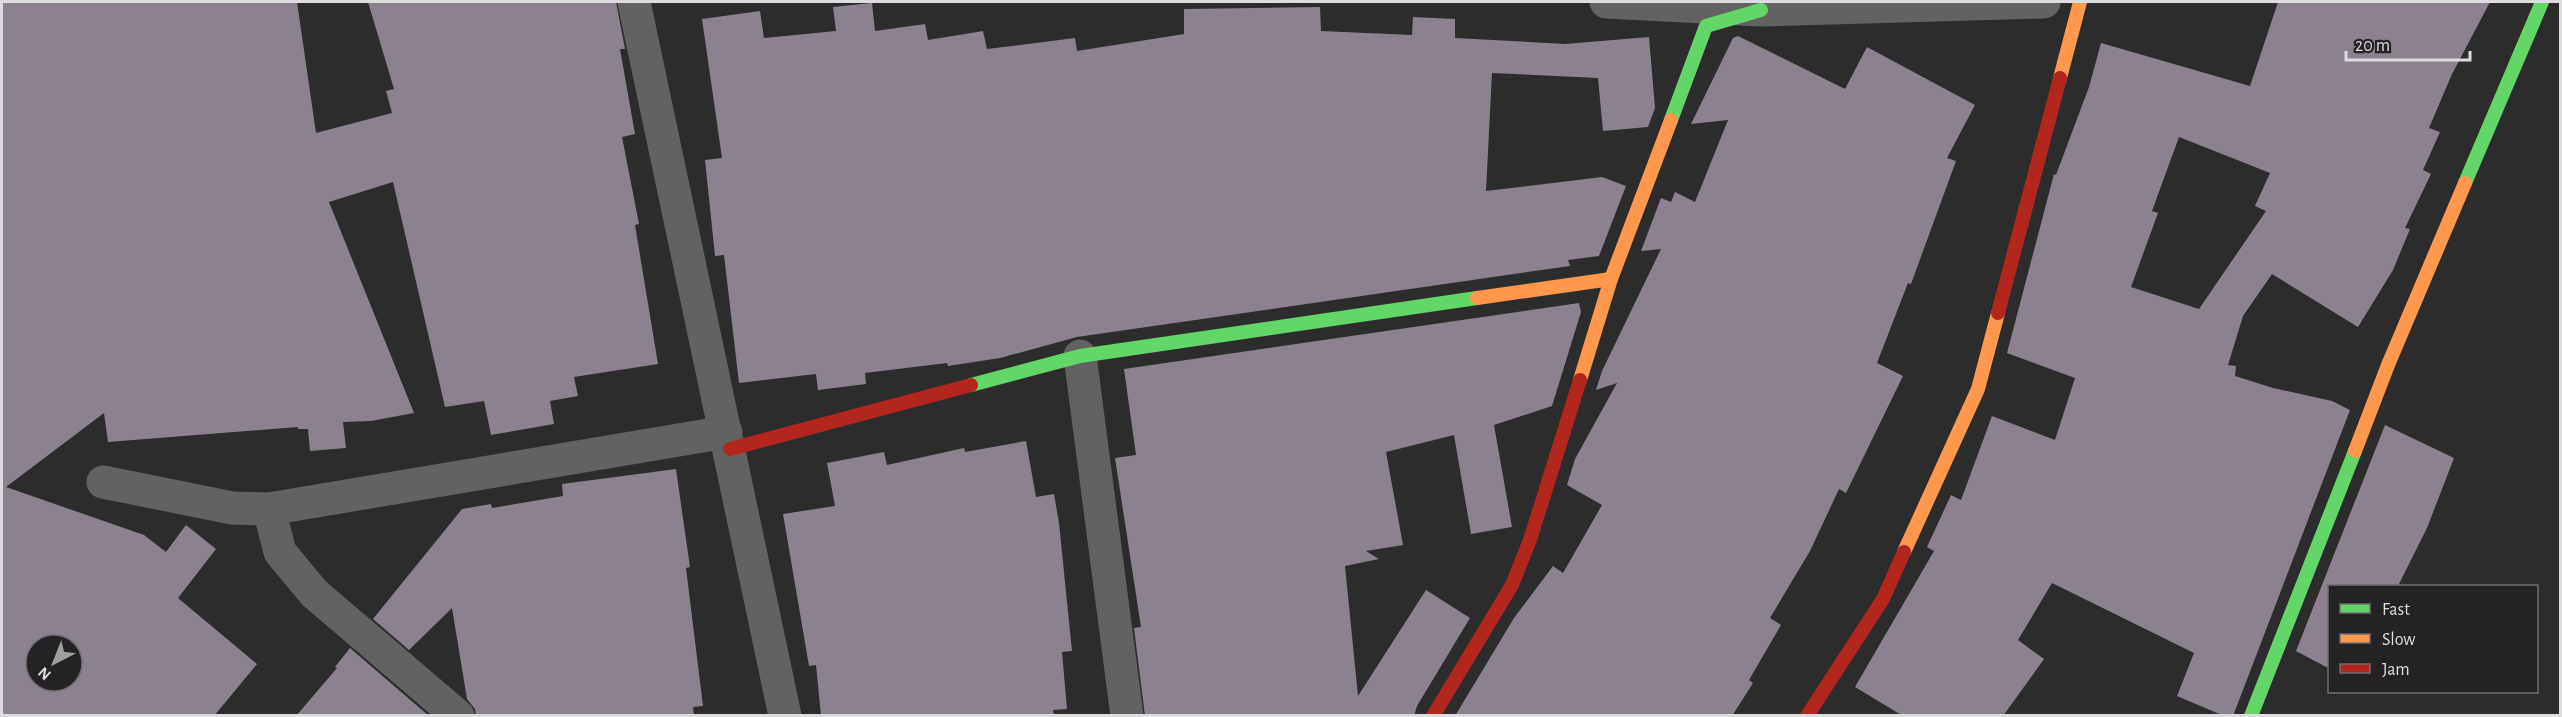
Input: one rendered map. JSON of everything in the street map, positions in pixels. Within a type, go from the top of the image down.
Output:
[{"type":"street","points":[[634,2],[785,716]]},
{"type":"street","points":[[1606,2],[1761,10],[2043,2]]},
{"type":"street","points":[[1807,716],[1883,599],[1978,389],[2080,2]]},
{"type":"street","points":[[2251,716],[2388,365],[2542,2]]},
{"type":"street","points":[[1433,716],[1512,585],[1530,540],[1611,279],[1706,26],[1761,10]]},
{"type":"street","points":[[103,482],[232,508],[269,509],[728,441],[1080,356],[1611,279]]},
{"type":"street","points":[[1080,356],[1127,716]]},
{"type":"street","points":[[269,509],[280,552],[314,593],[458,716]]},
{"type":"building","points":[[2,2],[297,2],[316,133],[392,113],[386,91],[394,89],[368,2],[616,2],[625,49],[620,49],[635,134],[622,137],[639,224],[635,225],[658,364],[574,377],[578,396],[550,401],[554,424],[491,435],[484,401],[445,407],[393,182],[329,202],[414,413],[371,421],[343,422],[346,448],[310,451],[308,429],[298,429],[298,427],[108,442],[104,413],[6,487],[144,535],[166,552],[186,525],[216,549],[178,598],[257,664],[214,716],[2,716]]},
{"type":"building","points":[[2278,2],[2490,2],[2452,74],[2429,128],[2440,132],[2423,170],[2431,174],[2405,228],[2410,229],[2393,270],[2358,327],[2272,274],[2243,316],[2228,365],[2236,366],[2235,376],[2273,388],[2332,401],[2350,410],[2233,716],[2224,716],[2177,696],[2194,653],[2052,583],[2018,640],[2044,659],[2003,716],[1903,716],[1855,687],[1934,551],[1927,547],[1951,495],[1961,500],[1992,416],[2055,440],[2075,378],[2007,353],[2054,174],[2056,175],[2089,87],[2101,43],[2250,86]],"holes":[[[2179,137],[2270,173],[2255,206],[2266,211],[2199,309],[2131,287],[2158,213],[2152,211]]]},
{"type":"building","points":[[872,3],[875,31],[925,24],[928,40],[983,31],[987,49],[1075,38],[1077,51],[1184,34],[1184,9],[1320,7],[1321,31],[1412,35],[1413,17],[1455,19],[1455,38],[1565,44],[1649,37],[1655,108],[1648,127],[1603,131],[1598,78],[1492,73],[1486,191],[1602,177],[1626,186],[1599,256],[1568,260],[1570,266],[1077,337],[1000,358],[948,366],[947,363],[865,373],[866,384],[818,390],[816,374],[739,383],[724,255],[715,256],[705,160],[722,158],[702,19],[760,11],[764,38],[836,31],[833,7]]},
{"type":"building","points":[[1738,36],[1845,89],[1867,47],[1975,105],[1947,158],[1956,161],[1911,284],[1908,283],[1877,363],[1903,376],[1846,493],[1839,489],[1810,551],[1770,618],[1781,625],[1749,680],[1753,683],[1732,716],[1455,716],[1514,618],[1553,566],[1563,573],[1602,505],[1567,485],[1575,459],[1617,383],[1596,390],[1602,371],[1661,249],[1641,251],[1661,198],[1671,202],[1675,192],[1695,202],[1728,120],[1691,124],[1733,38]]},
{"type":"building","points":[[1579,303],[1581,312],[1552,406],[1494,425],[1512,527],[1471,534],[1454,435],[1386,452],[1403,545],[1366,551],[1379,559],[1345,566],[1358,696],[1426,590],[1470,618],[1417,706],[1414,716],[1145,716],[1134,628],[1141,627],[1115,458],[1136,455],[1124,369]]},
{"type":"building","points":[[2385,425],[2454,458],[2427,528],[2398,585],[2328,585],[2328,668],[2296,651]]},
{"type":"building","points":[[1026,441],[1036,497],[1054,494],[1059,523],[1072,651],[1062,652],[1067,709],[1053,710],[1054,716],[821,716],[816,665],[809,666],[783,514],[835,506],[827,463],[884,452],[887,465],[964,448],[965,452]]},
{"type":"building","points":[[676,469],[690,567],[686,568],[703,706],[693,707],[694,716],[476,716],[475,709],[467,699],[452,608],[409,650],[373,619],[462,509],[491,504],[492,508],[563,496],[562,484]]},
{"type":"building","points":[[350,648],[429,716],[296,716],[337,668],[335,667]]},
{"type":"traffic: fast","points":[[2465,183],[2542,2]]},
{"type":"traffic: fast","points":[[1671,120],[1706,26],[1761,10]]},
{"type":"traffic: fast","points":[[971,385],[1080,356],[1477,298]]},
{"type":"traffic: fast","points":[[2251,716],[2355,451]]},
{"type":"traffic: slow","points":[[2060,78],[2080,2]]},
{"type":"traffic: slow","points":[[1580,380],[1611,279],[1671,120]]},
{"type":"traffic: slow","points":[[2355,451],[2388,365],[2465,183]]},
{"type":"traffic: slow","points":[[1477,298],[1611,279]]},
{"type":"traffic: slow","points":[[1904,552],[1978,389],[1998,313]]},
{"type":"traffic: jam","points":[[1998,313],[2060,78]]},
{"type":"traffic: jam","points":[[1433,716],[1512,585],[1530,540],[1580,380]]},
{"type":"traffic: jam","points":[[730,449],[971,385]]},
{"type":"traffic: jam","points":[[1807,716],[1883,599],[1904,552]]}]
